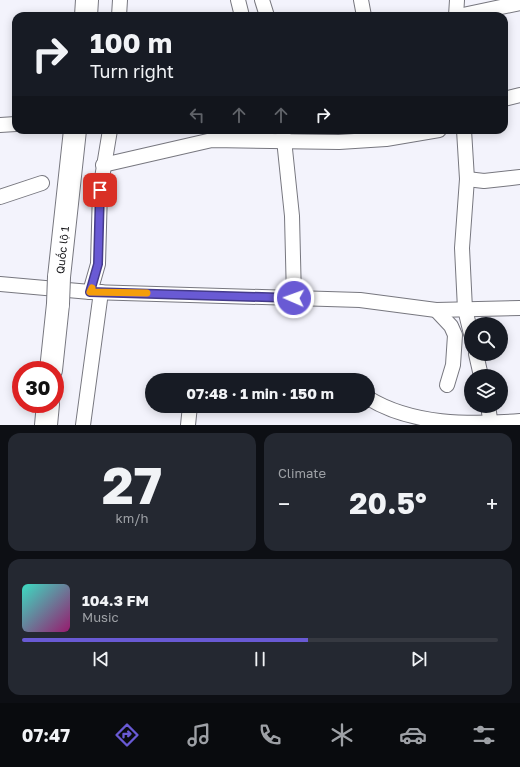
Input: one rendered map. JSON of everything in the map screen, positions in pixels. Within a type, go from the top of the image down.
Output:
[{"type":"highway","points":[[86,12],[87,0]]},
{"type":"highway","name":"Quốc lộ 1","points":[[52,361],[58,304],[59,277],[75,134]]},
{"type":"highway","points":[[46,425],[47,413]]},
{"type":"street","points":[[119,12],[120,0]]},
{"type":"street","points":[[238,0],[241,12]]},
{"type":"street","points":[[262,0],[266,12]]},
{"type":"street","points":[[361,0],[363,12]]},
{"type":"street","points":[[457,0],[457,12]]},
{"type":"street","points":[[476,12],[520,3]]},
{"type":"street","points":[[508,98],[520,95]]},
{"type":"street","points":[[0,125],[12,124]]},
{"type":"street","points":[[83,425],[98,264],[98,206],[103,165],[109,134]]},
{"type":"street","points":[[103,165],[212,135],[249,139],[284,136],[387,134]]},
{"type":"street","points":[[464,134],[467,180],[462,248],[465,308],[467,317]]},
{"type":"street","points":[[284,136],[292,216],[294,298]]},
{"type":"street","points":[[467,180],[484,181],[520,177]]},
{"type":"street","points":[[0,197],[42,183]]},
{"type":"street","points":[[0,284],[96,292],[360,300],[436,310],[465,308],[520,308]]},
{"type":"street","points":[[436,310],[451,326],[455,335],[453,365],[447,385]]},
{"type":"street","points":[[375,402],[382,407],[432,421],[491,424],[520,421]]},
{"type":"street","points":[[188,425],[189,413]]},
{"type":"street","points":[[489,413],[491,424]]},
{"type":"slow traffic","points":[[92,288],[90,292],[147,293]]},
{"type":"route","points":[[100,190],[98,206],[98,264],[96,277],[90,292],[294,298]]}]
